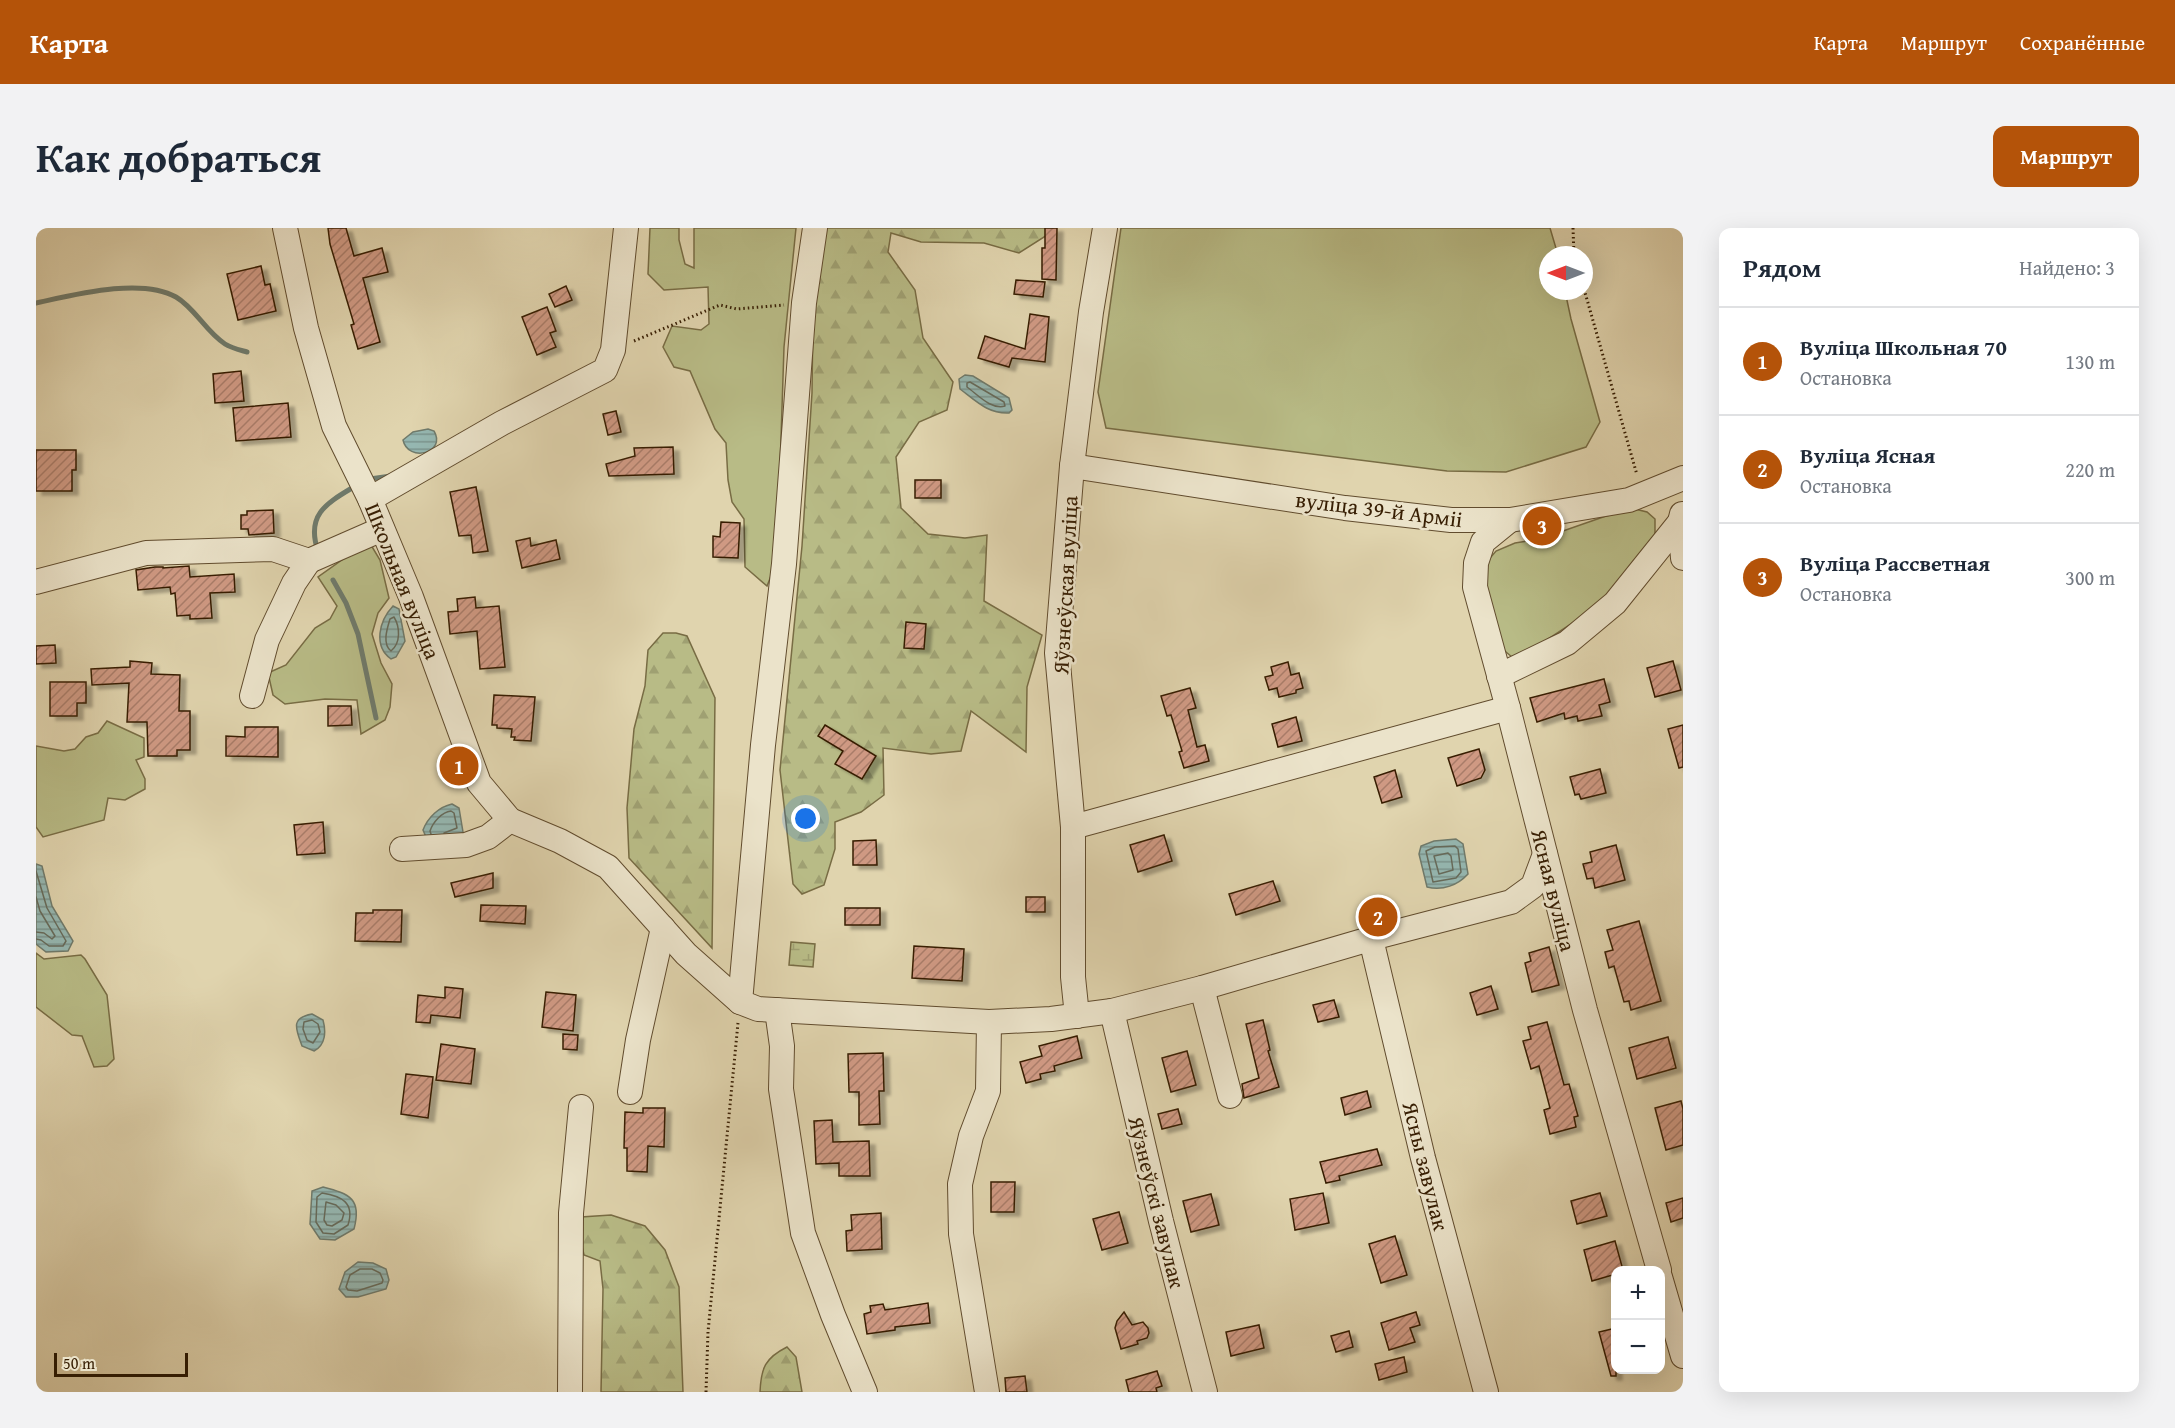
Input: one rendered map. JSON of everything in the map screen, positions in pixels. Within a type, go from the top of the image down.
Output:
[{"type":"street","name":"Школьная вуліца","points":[[285,228],[306,328],[334,426],[370,499],[411,597],[479,783],[510,820],[560,841],[608,867],[686,954],[740,1002]]},
{"type":"street","points":[[370,499],[609,360],[626,228]]},
{"type":"street","points":[[815,228],[804,303],[784,564],[763,744],[740,1002],[758,1009],[989,1022],[1077,1017],[1112,1011],[1511,902],[1533,886],[1545,854]]},
{"type":"street","name":"Яўзнеўская вуліца","points":[[1077,1017],[1073,977],[1073,827],[1057,653],[1072,466],[1091,312],[1105,228]]},
{"type":"street","name":"вуліца 39-й Арміі","points":[[1072,466],[1345,508],[1451,520],[1510,520],[1629,500],[1683,478]]},
{"type":"street","points":[[1682,519],[1683,558]]},
{"type":"street","points":[[1499,676],[1567,643],[1615,603],[1682,519]]},
{"type":"street","name":"Ясная вуліца","points":[[1510,520],[1483,542],[1476,563],[1475,587],[1585,1010],[1658,1266]]},
{"type":"street","points":[[252,696],[267,640],[294,584],[309,561],[382,529]]},
{"type":"street","points":[[36,582],[146,553],[273,549],[309,561]]},
{"type":"street","points":[[1073,827],[1508,708]]},
{"type":"street","points":[[402,849],[466,845],[488,837],[510,820]]},
{"type":"street","points":[[630,1092],[638,1040],[663,928]]},
{"type":"street","name":"Ясны завулак","points":[[1371,939],[1423,1158],[1486,1392]]},
{"type":"street","points":[[1202,988],[1230,1096]]},
{"type":"street","points":[[777,1010],[782,1046],[781,1089],[803,1233],[833,1315],[865,1392]]},
{"type":"street","name":"Яўзнеўскі завулак","points":[[1112,1011],[1205,1392]]},
{"type":"street","points":[[987,1392],[962,1234],[960,1185],[971,1136],[988,1091],[989,1022]]},
{"type":"street","points":[[570,1392],[571,1214],[581,1107]]},
{"type":"street","points":[[1665,1294],[1683,1356]]},
{"type":"path","points":[[1573,228],[1574,246]]},
{"type":"path","points":[[1587,300],[1642,494]]},
{"type":"path","points":[[609,360],[720,305],[737,309],[804,303]]},
{"type":"path","points":[[706,1392],[708,1332],[740,1002]]},
{"type":"green space","points":[[650,228],[679,228],[679,240],[685,264],[694,268],[694,228],[796,228],[784,347],[777,561],[767,586],[745,567],[744,519],[732,502],[726,443],[715,429],[690,371],[674,367],[663,347],[672,326],[701,330],[709,324],[708,287],[664,290],[648,274]]},
{"type":"green space","points":[[824,228],[1050,228],[1052,232],[1019,253],[984,243],[921,242],[891,233],[888,252],[915,290],[923,338],[953,382],[947,410],[919,422],[896,457],[901,508],[928,534],[965,538],[987,535],[984,601],[1042,635],[1027,687],[1026,752],[971,711],[961,751],[931,754],[883,748],[884,795],[861,812],[835,822],[835,849],[824,885],[802,894],[793,884],[780,770],[802,546],[812,393],[813,310]]},
{"type":"green space","points":[[1121,228],[1550,228],[1555,246],[1539,246],[1539,300],[1567,300],[1600,422],[1586,447],[1506,472],[1447,471],[1106,428],[1098,392]]},
{"type":"green space","points":[[1635,509],[1647,512],[1655,519],[1655,534],[1639,563],[1597,607],[1533,649],[1512,657],[1500,647],[1483,577],[1485,564],[1496,551],[1515,543],[1540,539],[1606,516]]},
{"type":"green space","points":[[371,545],[380,560],[389,598],[378,613],[372,634],[381,663],[392,684],[390,707],[385,720],[361,734],[357,700],[325,699],[285,704],[273,695],[268,673],[286,665],[315,628],[330,619],[337,606],[318,577],[349,555]]},
{"type":"green space","points":[[663,633],[687,636],[715,698],[712,948],[629,858],[627,808],[634,729],[645,686],[648,650]]},
{"type":"green space","points":[[107,721],[144,738],[144,757],[136,760],[145,779],[145,789],[125,800],[108,798],[104,820],[43,837],[36,827],[36,746],[64,751],[75,749],[86,737],[98,733]]},
{"type":"green space","points":[[791,942],[815,944],[813,967],[789,965]]},
{"type":"green space","points":[[36,953],[44,959],[81,955],[85,959],[107,995],[114,1059],[107,1066],[94,1067],[82,1036],[72,1035],[36,1007]]},
{"type":"green space","points":[[611,1215],[645,1226],[665,1250],[679,1287],[683,1392],[601,1392],[603,1289],[600,1261],[584,1255],[578,1229],[581,1217]]},
{"type":"green space","points":[[787,1347],[796,1357],[802,1392],[760,1392],[763,1370],[769,1360]]},
{"type":"water","points":[[965,375],[973,376],[1009,398],[1012,410],[1009,413],[1002,413],[988,409],[977,402],[960,389],[959,379]]},
{"type":"water","points":[[428,429],[434,431],[437,439],[431,450],[418,453],[406,447],[403,440],[413,432]]},
{"type":"water","points":[[393,606],[399,609],[405,641],[396,657],[391,659],[382,647],[380,633],[384,619]]},
{"type":"water","points":[[452,804],[459,808],[463,832],[426,837],[423,830],[431,817],[438,810]]},
{"type":"water","points":[[1456,839],[1463,844],[1468,874],[1450,886],[1427,887],[1419,854],[1421,846],[1434,841]]},
{"type":"water","points":[[36,864],[42,866],[52,906],[73,941],[68,951],[46,952],[36,944]]},
{"type":"water","points":[[312,1014],[323,1020],[325,1029],[321,1045],[314,1051],[302,1046],[296,1025],[300,1018]]},
{"type":"water","points":[[323,1187],[347,1195],[355,1204],[354,1229],[335,1240],[320,1239],[310,1224],[312,1191]]},
{"type":"water","points":[[358,1262],[373,1263],[386,1269],[389,1280],[386,1289],[358,1297],[346,1297],[339,1289],[345,1272]]},
{"type":"building","points":[[328,228],[346,228],[354,256],[382,248],[388,272],[363,278],[380,342],[358,349],[351,325],[354,324],[330,244]]},
{"type":"building","points":[[1045,228],[1057,228],[1056,280],[1042,279],[1042,248],[1045,248]]},
{"type":"building","points":[[261,266],[265,285],[270,284],[276,311],[238,320],[227,274]]},
{"type":"building","points":[[1016,280],[1045,282],[1043,297],[1014,294]]},
{"type":"building","points":[[566,286],[572,300],[555,307],[549,294]]},
{"type":"building","points":[[547,307],[556,331],[550,333],[556,347],[537,355],[522,317]]},
{"type":"building","points":[[1030,314],[1049,317],[1045,362],[1012,358],[1009,367],[978,358],[985,336],[1025,349]]},
{"type":"building","points":[[241,371],[244,401],[215,403],[213,374]]},
{"type":"building","points":[[288,403],[291,437],[236,441],[233,408]]},
{"type":"building","points":[[616,411],[621,432],[608,435],[603,414]]},
{"type":"building","points":[[673,447],[674,474],[609,476],[606,464],[635,456],[634,448]]},
{"type":"building","points":[[36,450],[76,450],[76,470],[72,470],[72,491],[36,491]]},
{"type":"building","points":[[915,480],[941,480],[941,498],[915,498]]},
{"type":"building","points":[[476,487],[488,551],[473,553],[471,535],[459,536],[450,492]]},
{"type":"building","points":[[273,510],[274,533],[249,535],[248,529],[241,529],[241,515],[247,515],[247,511]]},
{"type":"building","points":[[721,522],[740,523],[738,558],[713,557],[713,536],[720,537]]},
{"type":"building","points":[[530,538],[531,546],[556,540],[560,559],[522,568],[516,541]]},
{"type":"building","points":[[189,566],[190,577],[234,574],[235,592],[210,593],[212,618],[190,619],[190,615],[177,616],[175,593],[171,594],[170,587],[138,590],[136,570]]},
{"type":"building","points":[[475,597],[476,608],[499,606],[505,667],[480,669],[477,631],[450,634],[448,612],[458,611],[457,599]]},
{"type":"building","points":[[906,622],[926,624],[924,649],[904,648]]},
{"type":"building","points":[[55,645],[56,663],[36,664],[36,646]]},
{"type":"building","points":[[130,661],[152,663],[151,674],[180,675],[179,711],[190,711],[190,750],[177,750],[177,756],[148,756],[147,722],[127,722],[129,683],[92,685],[91,669],[130,667]]},
{"type":"building","points":[[1673,661],[1681,690],[1655,697],[1647,668]]},
{"type":"building","points":[[1288,662],[1291,675],[1299,673],[1303,688],[1296,690],[1296,693],[1279,697],[1277,688],[1269,690],[1265,677],[1273,675],[1271,667]]},
{"type":"building","points":[[1604,679],[1610,702],[1599,705],[1602,716],[1578,721],[1577,716],[1565,719],[1564,713],[1537,722],[1530,698]]},
{"type":"building","points":[[50,682],[86,682],[86,703],[77,703],[77,716],[50,716]]},
{"type":"building","points":[[1190,688],[1196,708],[1188,710],[1197,747],[1205,745],[1209,761],[1184,768],[1179,752],[1182,751],[1171,715],[1167,716],[1161,696]]},
{"type":"building","points":[[494,695],[535,697],[531,741],[514,740],[515,737],[511,737],[512,729],[497,728],[497,725],[492,725]]},
{"type":"building","points":[[328,706],[351,706],[352,725],[328,726]]},
{"type":"building","points":[[1296,717],[1302,741],[1278,747],[1272,724]]},
{"type":"building","points":[[825,725],[876,756],[862,779],[835,764],[843,751],[818,736]]},
{"type":"building","points":[[1683,725],[1683,767],[1679,768],[1668,729]]},
{"type":"building","points":[[245,727],[278,727],[278,757],[226,756],[226,736],[245,737]]},
{"type":"building","points":[[1479,749],[1485,770],[1481,778],[1457,786],[1448,758]]},
{"type":"building","points":[[1600,769],[1606,793],[1581,799],[1579,794],[1575,795],[1570,777]]},
{"type":"building","points":[[1395,770],[1402,797],[1382,803],[1374,777]]},
{"type":"building","points":[[323,822],[325,853],[297,855],[294,825]]},
{"type":"building","points":[[1164,835],[1172,861],[1138,872],[1130,845]]},
{"type":"building","points":[[876,840],[877,865],[853,865],[853,841]]},
{"type":"building","points":[[1616,845],[1625,880],[1595,888],[1593,878],[1587,879],[1583,864],[1592,862],[1590,852]]},
{"type":"building","points":[[493,873],[493,888],[455,897],[451,883]]},
{"type":"building","points":[[1273,881],[1280,901],[1236,915],[1229,894]]},
{"type":"building","points":[[1026,897],[1045,897],[1045,912],[1026,912]]},
{"type":"building","points":[[481,905],[526,906],[525,924],[480,921]]},
{"type":"building","points":[[845,908],[880,908],[880,925],[845,925]]},
{"type":"building","points":[[373,910],[402,910],[401,942],[355,941],[356,913],[373,913]]},
{"type":"building","points":[[1639,921],[1661,1001],[1631,1010],[1629,1001],[1624,1002],[1614,966],[1609,968],[1605,952],[1613,950],[1607,930]]},
{"type":"building","points":[[914,946],[964,949],[962,981],[912,978]]},
{"type":"building","points":[[1549,947],[1559,985],[1532,992],[1525,963],[1531,961],[1529,953]]},
{"type":"building","points":[[1491,986],[1498,1009],[1477,1015],[1470,993]]},
{"type":"building","points":[[445,987],[463,989],[460,1018],[431,1015],[430,1023],[416,1022],[418,995],[445,998]]},
{"type":"building","points":[[546,992],[576,995],[573,1031],[542,1027]]},
{"type":"building","points":[[1334,1000],[1339,1017],[1318,1022],[1313,1005]]},
{"type":"building","points":[[1263,1020],[1270,1050],[1268,1051],[1279,1087],[1244,1098],[1242,1084],[1259,1078],[1246,1024]]},
{"type":"building","points":[[1547,1022],[1564,1085],[1569,1084],[1578,1116],[1574,1117],[1576,1127],[1550,1134],[1544,1110],[1550,1108],[1539,1066],[1531,1069],[1523,1041],[1531,1039],[1528,1027]]},
{"type":"building","points":[[563,1034],[578,1035],[577,1050],[563,1049]]},
{"type":"building","points":[[1077,1036],[1082,1058],[1054,1066],[1055,1071],[1040,1074],[1041,1079],[1026,1083],[1020,1062],[1042,1056],[1039,1046]]},
{"type":"building","points":[[1668,1037],[1676,1068],[1637,1079],[1629,1048]]},
{"type":"building","points":[[441,1044],[475,1049],[471,1084],[436,1080]]},
{"type":"building","points":[[1187,1051],[1196,1085],[1171,1092],[1162,1058]]},
{"type":"building","points":[[883,1053],[884,1091],[879,1091],[880,1124],[859,1125],[859,1092],[849,1092],[848,1054]]},
{"type":"building","points":[[406,1074],[433,1077],[428,1118],[401,1114]]},
{"type":"building","points":[[1367,1091],[1371,1107],[1345,1115],[1341,1098]]},
{"type":"building","points":[[1681,1101],[1683,1145],[1666,1150],[1655,1108]]},
{"type":"building","points":[[643,1108],[665,1108],[664,1147],[648,1146],[647,1172],[627,1171],[627,1148],[624,1148],[625,1112],[643,1113]]},
{"type":"building","points":[[1178,1109],[1182,1124],[1162,1129],[1158,1114]]},
{"type":"building","points":[[832,1120],[833,1142],[869,1141],[870,1176],[839,1176],[839,1163],[816,1164],[814,1121]]},
{"type":"building","points":[[1377,1149],[1382,1165],[1339,1176],[1340,1180],[1326,1183],[1320,1162]]},
{"type":"building","points":[[991,1182],[1015,1182],[1014,1212],[991,1212]]},
{"type":"building","points":[[1323,1193],[1329,1223],[1295,1230],[1290,1199]]},
{"type":"building","points":[[1600,1193],[1607,1216],[1577,1224],[1571,1201]]},
{"type":"building","points":[[1211,1194],[1219,1225],[1191,1232],[1183,1201]]},
{"type":"building","points":[[1683,1198],[1683,1218],[1671,1222],[1666,1203]]},
{"type":"building","points":[[1119,1212],[1128,1243],[1102,1250],[1093,1219]]},
{"type":"building","points":[[881,1213],[882,1249],[847,1251],[846,1231],[852,1230],[851,1215]]},
{"type":"building","points":[[1395,1236],[1407,1275],[1381,1283],[1369,1244]]},
{"type":"building","points":[[1615,1241],[1622,1266],[1611,1266],[1611,1275],[1592,1281],[1584,1250]]},
{"type":"building","points":[[928,1303],[930,1323],[895,1327],[895,1330],[867,1334],[864,1314],[871,1312],[870,1306],[883,1304],[885,1310]]},
{"type":"building","points":[[1124,1312],[1132,1325],[1143,1322],[1149,1333],[1147,1338],[1137,1341],[1138,1344],[1121,1349],[1115,1328]]},
{"type":"building","points":[[1416,1312],[1420,1325],[1410,1328],[1415,1342],[1389,1350],[1381,1323]]},
{"type":"building","points":[[1259,1325],[1264,1348],[1231,1356],[1226,1332]]},
{"type":"building","points":[[1611,1329],[1611,1374],[1616,1374],[1616,1376],[1611,1376],[1599,1332]]},
{"type":"building","points":[[1349,1331],[1353,1347],[1336,1352],[1331,1336]]},
{"type":"building","points":[[1404,1357],[1407,1372],[1379,1380],[1375,1364]]},
{"type":"building","points":[[1157,1371],[1162,1386],[1156,1388],[1157,1392],[1129,1392],[1126,1380]]},
{"type":"building","points":[[1025,1376],[1027,1392],[1006,1392],[1005,1378]]},
{"type":"waterway","points":[[36,303],[126,288],[161,291],[183,302],[225,344],[247,352]]},
{"type":"waterway","points":[[370,479],[391,476]]},
{"type":"waterway","points":[[318,551],[314,529],[320,512],[352,488]]},
{"type":"waterway","points":[[333,580],[346,603],[358,634],[376,718]]},
{"type":"place","name":"Вуліца Рассветная","points":[[1542,526]]},
{"type":"place","name":"Вуліца Школьная 70","points":[[459,766]]},
{"type":"place","name":"Вуліца Ясная","points":[[1378,917]]}]
